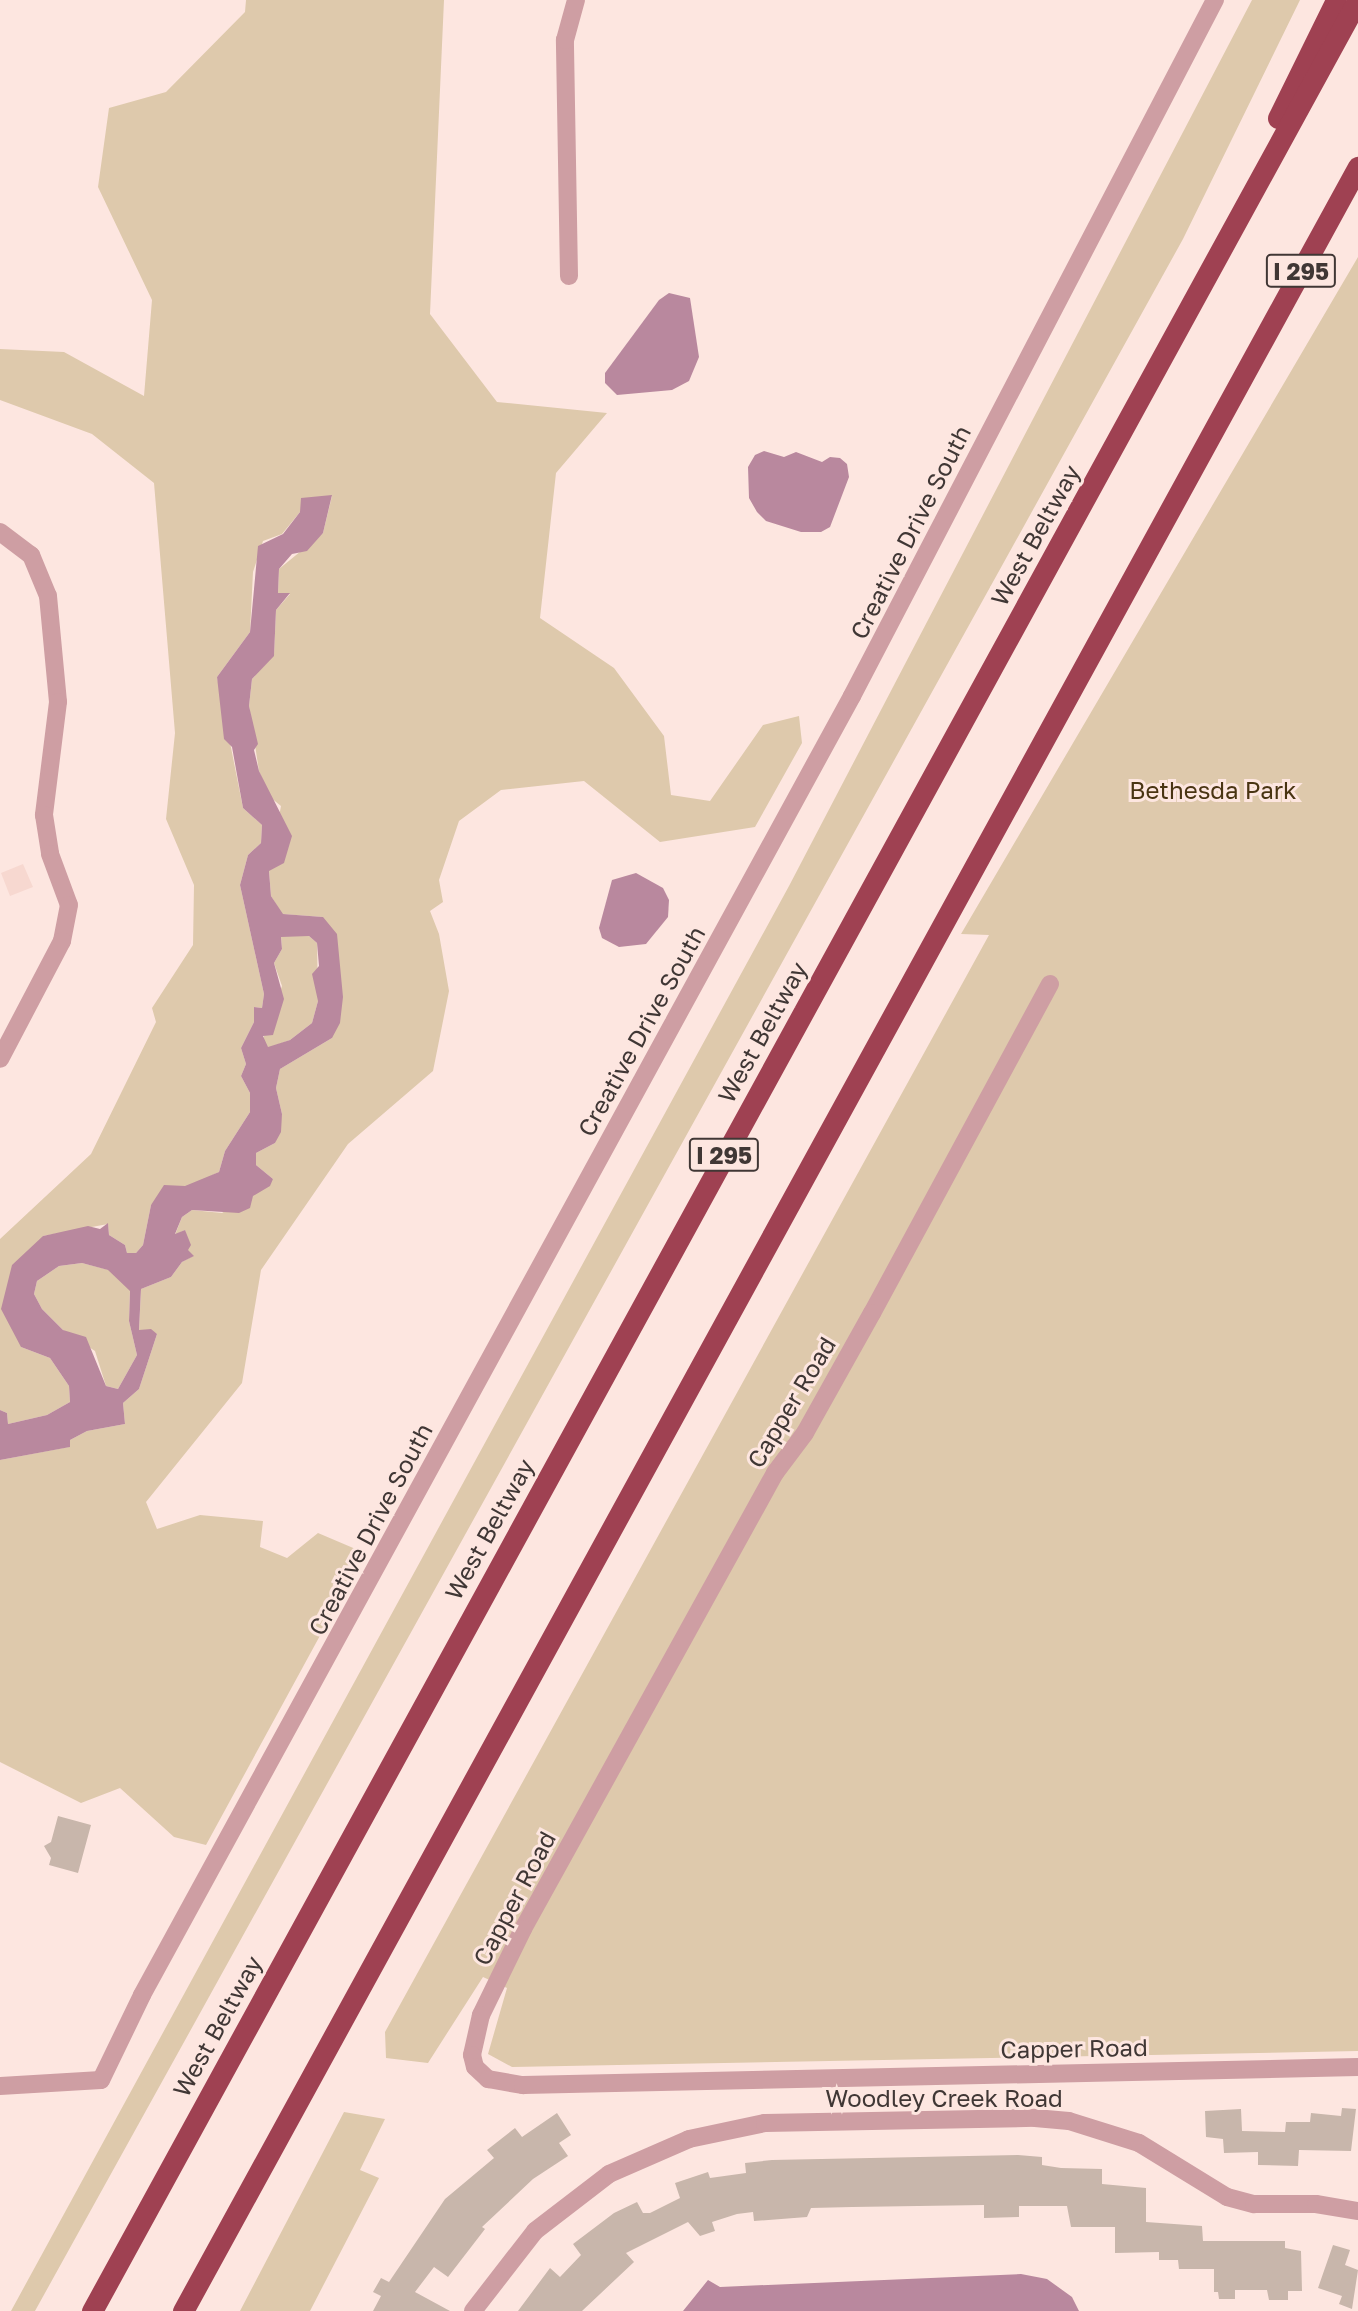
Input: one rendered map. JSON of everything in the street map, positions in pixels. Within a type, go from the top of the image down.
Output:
[{"type":"highway","points":[[1216,258],[1265,144],[1336,0]]},
{"type":"highway","name":"West Beltway","points":[[92,2311],[1358,0]]},
{"type":"highway","name":"I 295","points":[[183,2311],[1358,167]]},
{"type":"street","points":[[569,276],[565,40],[576,0]]},
{"type":"street","name":"Creative Drive South","points":[[0,2086],[101,2080],[142,1995],[827,743],[1215,0]]},
{"type":"street","points":[[0,532],[31,555],[48,596],[58,702],[44,815],[50,853],[69,905],[62,941],[7,1028],[0,1059]]},
{"type":"street","name":"Capper Road","points":[[1050,984],[872,1313],[805,1433],[775,1473],[523,1929],[481,2015],[472,2056],[475,2067],[488,2079],[523,2085],[1358,2067]]},
{"type":"street","name":"Woodley Creek Road","points":[[473,2311],[511,2256],[569,2201],[646,2155],[724,2130],[765,2123],[1035,2118],[1106,2130],[1139,2143],[1227,2197],[1254,2204],[1316,2204],[1358,2211]]},
{"type":"shaded area","points":[[669,293],[690,298],[699,357],[689,381],[672,390],[617,395],[605,383],[605,373],[659,300]]},
{"type":"shaded area","points":[[764,451],[784,457],[796,452],[822,462],[830,457],[840,458],[847,464],[849,477],[830,527],[821,532],[801,532],[766,521],[757,512],[749,498],[748,467],[755,455]]},
{"type":"shaded area","points":[[332,495],[323,533],[307,551],[292,554],[279,569],[278,593],[290,593],[276,610],[274,656],[252,679],[249,706],[258,744],[254,750],[259,771],[292,836],[284,863],[269,871],[271,896],[283,914],[323,917],[337,934],[343,997],[340,1023],[332,1038],[280,1069],[276,1088],[282,1114],[281,1132],[275,1143],[256,1153],[256,1165],[273,1179],[270,1186],[253,1196],[250,1208],[239,1213],[192,1210],[182,1217],[175,1234],[185,1230],[191,1245],[188,1250],[194,1256],[182,1262],[171,1277],[141,1289],[139,1330],[151,1329],[157,1334],[139,1389],[123,1403],[125,1424],[87,1431],[70,1440],[70,1447],[0,1460],[0,1410],[7,1413],[8,1424],[47,1415],[70,1402],[69,1386],[50,1358],[21,1347],[1,1309],[12,1265],[43,1236],[88,1226],[100,1229],[108,1223],[109,1235],[125,1245],[127,1253],[136,1253],[143,1245],[151,1205],[164,1185],[185,1186],[219,1172],[225,1151],[250,1112],[250,1093],[241,1076],[246,1064],[241,1048],[254,1022],[254,1007],[262,1008],[264,994],[240,885],[248,855],[261,843],[262,825],[243,808],[232,747],[224,739],[217,677],[250,632],[258,546],[283,534],[300,512],[301,498]],"holes":[[[309,936],[317,943],[319,966],[312,974],[318,1001],[312,1023],[290,1040],[268,1047],[263,1036],[273,1035],[284,999],[274,963],[282,949],[281,937]],[[82,1263],[108,1270],[130,1291],[129,1321],[137,1355],[118,1389],[106,1386],[86,1337],[63,1330],[42,1309],[34,1294],[37,1281],[59,1266]]]},
{"type":"shaded area","points":[[23,864],[33,887],[10,896],[1,873]]},
{"type":"shaded area","points":[[636,873],[663,888],[669,900],[668,917],[646,944],[619,947],[602,938],[599,928],[612,880]]},
{"type":"shaded area","points":[[1021,2274],[1047,2279],[1072,2297],[1079,2311],[683,2311],[708,2280],[720,2287]]},
{"type":"green space","points":[[246,0],[444,0],[430,314],[497,402],[607,413],[556,473],[540,618],[614,668],[664,736],[671,795],[710,801],[763,725],[799,716],[802,743],[755,827],[660,842],[584,781],[501,790],[459,821],[439,880],[443,902],[430,911],[439,934],[449,991],[433,1071],[348,1144],[261,1270],[242,1383],[146,1502],[157,1529],[200,1515],[263,1521],[260,1547],[287,1558],[318,1533],[365,1553],[206,1845],[174,1837],[120,1788],[81,1803],[0,1762],[0,1460],[69,1447],[70,1440],[87,1431],[125,1424],[123,1403],[139,1389],[157,1334],[139,1331],[141,1289],[171,1277],[182,1262],[193,1256],[187,1250],[185,1230],[175,1235],[182,1217],[192,1210],[222,1213],[273,1179],[256,1165],[256,1153],[275,1143],[282,1114],[276,1088],[280,1069],[332,1038],[323,917],[282,914],[271,896],[269,870],[281,806],[270,797],[259,771],[249,706],[252,679],[274,655],[276,610],[290,594],[278,593],[279,569],[323,533],[332,496],[300,512],[282,534],[263,541],[253,572],[250,632],[217,677],[243,808],[262,825],[261,843],[248,855],[240,885],[264,994],[262,1008],[254,1007],[254,1022],[241,1048],[246,1064],[241,1076],[250,1093],[250,1112],[225,1151],[219,1172],[151,1205],[143,1245],[136,1253],[127,1253],[125,1245],[109,1235],[108,1224],[43,1236],[21,1347],[50,1358],[69,1386],[70,1402],[47,1415],[8,1424],[7,1413],[0,1410],[0,1239],[91,1154],[156,1022],[152,1008],[193,945],[194,885],[166,819],[175,733],[154,483],[92,434],[0,400],[0,349],[64,352],[144,396],[152,300],[98,187],[109,108],[166,92],[245,12]]},
{"type":"green space","points":[[1252,0],[1300,0],[1183,239],[35,2311],[11,2311],[789,886]]},
{"type":"green space","name":"Bethesda Park","points":[[1358,257],[1358,2051],[512,2067],[488,2054],[507,1988],[483,1977],[428,2063],[386,2058],[385,2032],[989,935],[961,934]]},
{"type":"green space","points":[[281,936],[309,936],[317,943],[318,1001],[312,1023],[290,1040],[268,1048],[262,1042],[282,986],[274,963],[282,949]]},
{"type":"green space","points":[[82,1263],[109,1270],[130,1290],[129,1321],[137,1355],[118,1389],[106,1386],[95,1351],[63,1330],[42,1309],[34,1294],[37,1281],[59,1266]]},
{"type":"green space","points":[[344,2112],[385,2119],[360,2170],[379,2178],[310,2311],[240,2311]]},
{"type":"building","points":[[58,1816],[91,1825],[78,1873],[49,1865],[51,1858],[44,1846],[51,1842]]},
{"type":"building","points":[[1342,2108],[1356,2109],[1351,2151],[1299,2150],[1298,2166],[1258,2165],[1258,2152],[1224,2153],[1223,2139],[1206,2137],[1205,2111],[1241,2109],[1242,2131],[1285,2132],[1286,2122],[1310,2122],[1311,2113],[1341,2116]]},
{"type":"building","points":[[557,2113],[571,2135],[559,2143],[568,2156],[533,2179],[482,2227],[485,2229],[448,2277],[434,2267],[415,2292],[450,2311],[373,2311],[381,2296],[373,2292],[381,2278],[389,2282],[445,2199],[494,2158],[487,2150],[515,2128],[522,2137]]},
{"type":"building","points":[[1018,2155],[1042,2157],[1042,2165],[1102,2169],[1102,2184],[1146,2188],[1146,2222],[1202,2226],[1203,2241],[1285,2241],[1285,2248],[1301,2251],[1302,2291],[1288,2291],[1288,2300],[1269,2300],[1267,2290],[1235,2290],[1235,2299],[1219,2299],[1218,2292],[1214,2292],[1214,2269],[1179,2269],[1178,2260],[1159,2260],[1159,2252],[1115,2253],[1115,2227],[1071,2227],[1067,2206],[1019,2206],[1019,2217],[984,2218],[984,2205],[811,2208],[807,2217],[754,2221],[753,2212],[737,2214],[712,2222],[715,2231],[700,2236],[688,2222],[626,2253],[634,2262],[582,2311],[518,2311],[550,2268],[560,2277],[581,2255],[573,2244],[614,2213],[637,2202],[643,2213],[650,2213],[680,2198],[675,2183],[708,2172],[710,2178],[746,2173],[745,2163],[772,2160]]},
{"type":"building","points":[[1333,2245],[1350,2250],[1345,2265],[1358,2270],[1352,2309],[1339,2304],[1342,2296],[1318,2288]]}]
